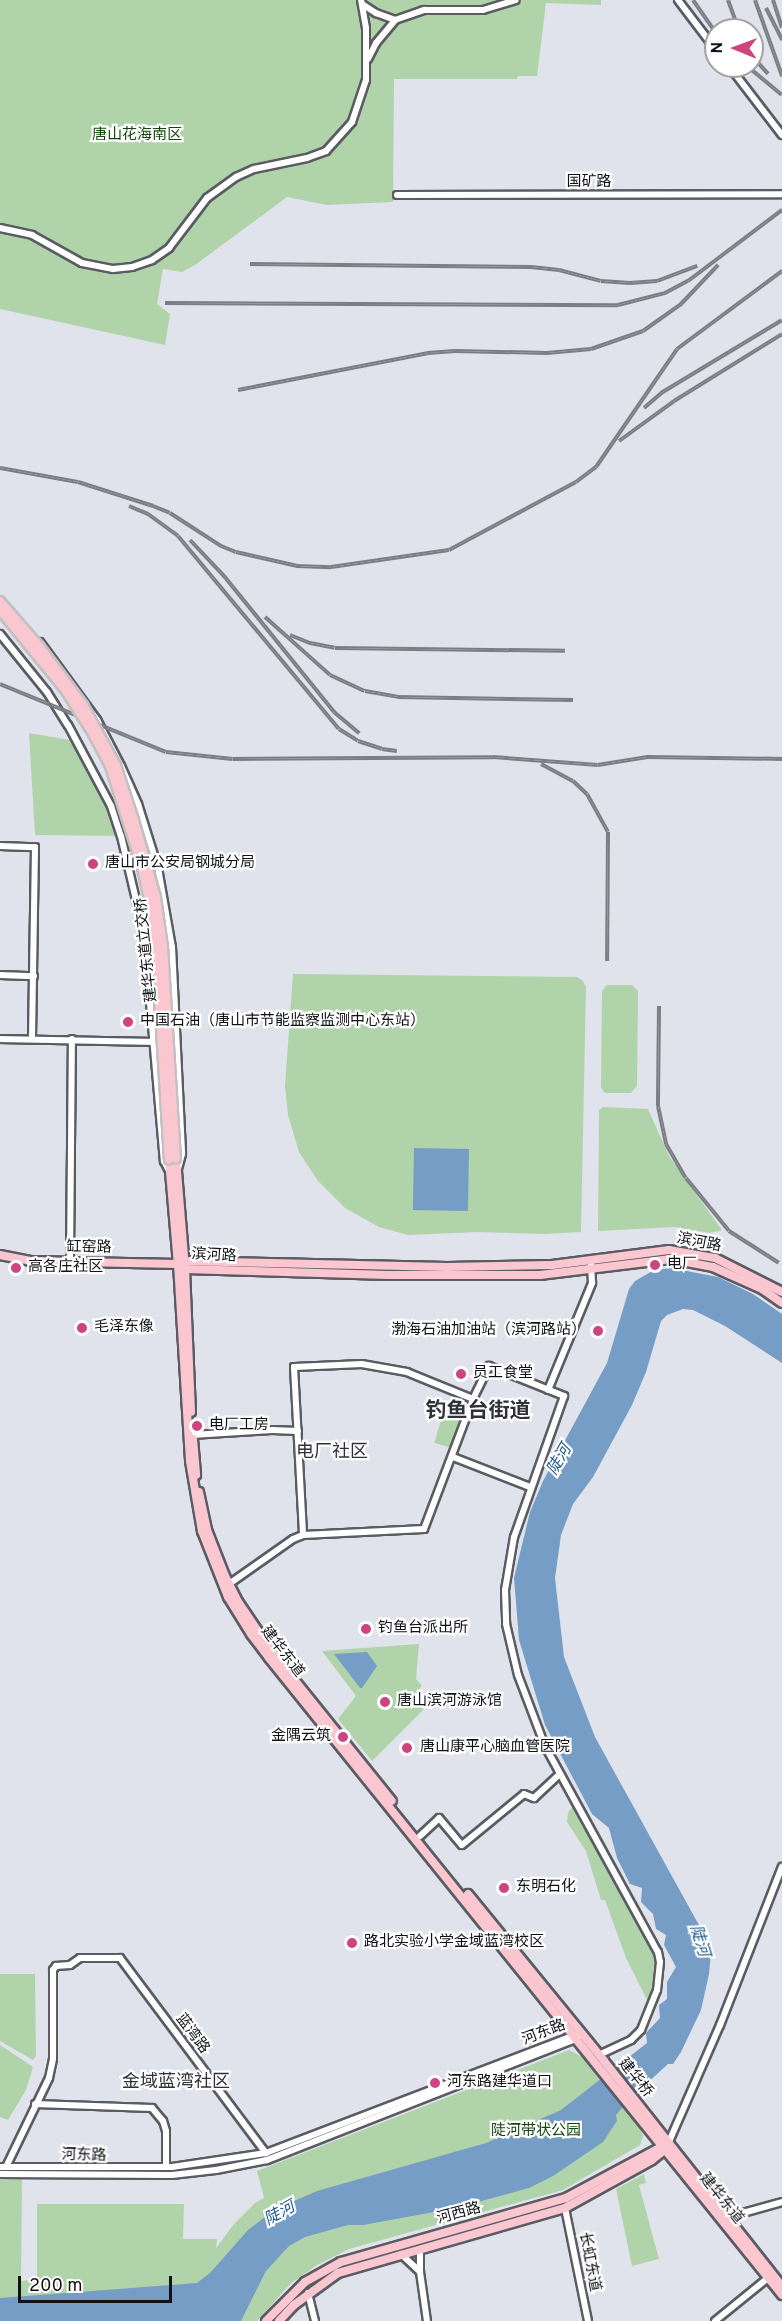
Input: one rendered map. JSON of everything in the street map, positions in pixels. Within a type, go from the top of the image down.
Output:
[{"type":"main road","name":"建华东道立交桥","points":[[0,601],[39,646],[83,705],[116,765],[134,820],[156,897],[163,947],[172,1160]]},
{"type":"main road","name":"建华东道立交桥","points":[[0,610],[66,691],[92,732],[110,766],[141,864],[150,899],[156,949],[172,1160]]},
{"type":"main road","name":"建华东道","points":[[172,1160],[183,1264],[192,1435],[197,1485],[207,1530],[229,1584],[272,1652],[577,2035]]},
{"type":"main road","name":"滨河路","points":[[183,1264],[447,1267],[552,1265],[669,1250],[693,1252],[733,1265],[782,1292]]},
{"type":"main road","name":"缸窑路","points":[[0,1255],[30,1261],[183,1264]]},
{"type":"main road","name":"滨河路","points":[[183,1264],[448,1276],[540,1275],[670,1259],[692,1261],[732,1274],[782,1302]]},
{"type":"main road","name":"建华东道","points":[[183,1264],[188,1444],[195,1496],[209,1553],[228,1597],[250,1634],[269,1658],[577,2035],[601,2061]]},
{"type":"main road","name":"建华桥","points":[[601,2061],[643,2116]]},
{"type":"main road","name":"建华东道","points":[[643,2116],[665,2147],[782,2286]]},
{"type":"main road","name":"河西路","points":[[279,2321],[308,2293],[338,2273],[566,2208],[665,2147]]},
{"type":"main road","name":"河西路","points":[[266,2321],[305,2282],[341,2262],[566,2198],[665,2147]]},
{"type":"main road","name":"建华东道","points":[[724,2218],[782,2295]]},
{"type":"street","points":[[0,228],[32,235],[82,263],[98,267],[113,269],[132,267],[152,260],[169,248],[207,198],[220,187],[254,168],[307,158],[326,151],[341,137],[352,122],[361,102],[368,59],[376,42],[395,21],[424,10],[483,10],[516,0]]},
{"type":"street","points":[[678,0],[704,34]]},
{"type":"street","points":[[361,2],[376,13],[395,21]]},
{"type":"street","points":[[361,2],[368,59]]},
{"type":"street","points":[[738,78],[782,135]]},
{"type":"street","name":"国矿路","points":[[397,195],[782,194]]},
{"type":"street","points":[[0,596],[70,680],[97,720],[121,766],[152,845],[167,912],[172,947],[182,1154],[174,1173],[164,1161],[147,959],[138,901],[111,806],[62,715],[0,634]]},
{"type":"street","points":[[0,846],[35,847],[32,1038]]},
{"type":"street","points":[[0,975],[34,976]]},
{"type":"street","points":[[0,1039],[154,1042]]},
{"type":"street","points":[[70,1261],[72,1040]]},
{"type":"street","points":[[548,1390],[592,1283],[591,1260]]},
{"type":"street","points":[[303,1535],[294,1366],[371,1365],[407,1372],[473,1399]]},
{"type":"street","points":[[229,1584],[293,1539],[303,1535],[424,1529],[473,1399],[489,1366],[564,1396],[530,1487],[508,1564],[506,1624],[515,1667],[533,1719],[560,1774],[658,1952],[660,1962],[657,1989],[641,2030],[601,2061]]},
{"type":"street","points":[[192,1435],[272,1430],[298,1431]]},
{"type":"street","points":[[453,1457],[530,1487]]},
{"type":"street","points":[[420,1836],[439,1818],[462,1845],[524,1794],[534,1798],[560,1774]]},
{"type":"street","points":[[665,2147],[720,2025],[782,1867]]},
{"type":"street","name":"蓝湾路","points":[[35,2104],[49,2078],[53,2059],[53,1970],[56,1966],[70,1965],[80,1958],[120,1958],[266,2153]]},
{"type":"street","name":"河东路","points":[[3,2167],[166,2168],[193,2166],[266,2153],[577,2035]]},
{"type":"street","name":"河东路","points":[[0,2174],[144,2176],[216,2170],[244,2165],[283,2154],[577,2035]]},
{"type":"street","points":[[3,2167],[35,2104],[152,2108],[166,2131],[166,2168]]},
{"type":"street","points":[[724,2218],[782,2202]]},
{"type":"street","name":"长虹东道","points":[[566,2208],[588,2321]]},
{"type":"street","points":[[420,2249],[420,2272],[427,2321]]},
{"type":"street","points":[[401,2254],[420,2272]]},
{"type":"street","points":[[715,2321],[768,2278]]},
{"type":"street","points":[[308,2293],[311,2297],[315,2321]]},
{"type":"green space","name":"唐山花海南区","points":[[0,0],[601,0],[601,5],[546,3],[537,76],[518,76],[517,79],[394,79],[393,202],[327,205],[287,197],[195,265],[182,272],[163,269],[157,304],[170,314],[165,345],[0,309]]},
{"type":"green space","points":[[29,733],[75,741],[119,836],[35,835]]},
{"type":"green space","points":[[293,974],[577,977],[583,981],[586,987],[581,1232],[408,1235],[379,1227],[345,1208],[318,1181],[299,1152],[288,1115],[285,1086]]},
{"type":"green space","points":[[607,985],[632,985],[638,991],[637,1086],[631,1093],[605,1093],[601,1088],[602,991]]},
{"type":"green space","points":[[603,1107],[648,1109],[669,1156],[722,1230],[710,1233],[675,1227],[598,1231],[599,1110]]},
{"type":"green space","points":[[443,1414],[459,1419],[450,1448],[434,1443]]},
{"type":"green space","name":"唐山滨河游泳馆","points":[[419,1644],[416,1679],[422,1686],[413,1695],[424,1709],[372,1761],[338,1719],[356,1696],[322,1651]]},
{"type":"green space","points":[[574,1804],[652,1948],[657,1963],[648,2002],[626,1958],[605,1900],[601,1900],[586,1851],[567,1822],[568,1813]]},
{"type":"green space","points":[[0,1974],[35,1974],[36,2056],[33,2060],[0,2041]]},
{"type":"green space","points":[[0,2045],[33,2067],[26,2090],[8,2120],[0,2117]]},
{"type":"green space","name":"陡河带状公园","points":[[569,2050],[586,2059],[638,2123],[643,2136],[640,2145],[563,2190],[349,2249],[317,2265],[290,2284],[257,2321],[0,2321],[0,2179],[22,2179],[21,2281],[37,2279],[37,2204],[184,2204],[183,2239],[217,2239],[216,2248],[234,2224],[255,2203],[264,2198],[257,2171]]},
{"type":"green space","points":[[644,2174],[646,2183],[639,2185],[659,2259],[632,2266],[616,2189]]},
{"type":"water","points":[[414,1148],[469,1149],[468,1211],[413,1210]]},
{"type":"water","name":"陡河","points":[[671,1268],[718,1277],[753,1294],[782,1314],[782,1363],[725,1326],[693,1310],[683,1309],[667,1315],[661,1321],[646,1372],[632,1405],[593,1477],[573,1504],[561,1535],[555,1578],[564,1657],[595,1737],[705,1936],[711,1953],[701,2010],[681,2052],[673,2064],[668,2064],[621,2109],[616,2115],[617,2121],[603,2142],[553,2176],[529,2188],[456,2208],[363,2225],[348,2225],[305,2237],[289,2246],[266,2271],[241,2321],[0,2321],[0,2298],[197,2283],[210,2273],[248,2230],[274,2210],[317,2191],[486,2143],[561,2110],[647,2043],[646,2033],[660,2018],[659,2005],[667,1999],[667,1982],[676,1967],[664,1945],[666,1935],[656,1929],[653,1914],[641,1902],[642,1888],[630,1884],[617,1858],[609,1828],[592,1814],[545,1725],[519,1640],[514,1578],[530,1512],[543,1481],[607,1363],[629,1289],[635,1281],[654,1270]]},
{"type":"water","points":[[367,1652],[377,1666],[360,1688],[334,1654]]},
{"type":"railway","points":[[693,0],[706,18]]},
{"type":"railway","points":[[728,0],[735,18]]},
{"type":"railway","points":[[755,0],[782,76]]},
{"type":"railway","points":[[773,0],[782,28]]},
{"type":"railway","points":[[766,8],[782,40]]},
{"type":"railway","points":[[764,70],[768,74]]},
{"type":"railway","points":[[761,78],[782,95]]},
{"type":"railway","points":[[165,303],[618,305],[665,293],[688,281],[782,210]]},
{"type":"railway","points":[[250,264],[531,267],[559,270],[601,281],[630,283],[657,281],[697,266]]},
{"type":"railway","points":[[238,390],[428,353],[455,351],[547,353],[591,349],[643,331],[681,304],[718,265]]},
{"type":"railway","points":[[0,468],[78,482],[153,506],[170,513],[221,546],[236,552],[297,566],[331,567],[449,550],[576,482],[596,467],[677,349],[782,271]]},
{"type":"railway","points":[[644,408],[661,393],[782,320]]},
{"type":"railway","points":[[619,441],[674,401],[782,334]]},
{"type":"railway","points":[[129,506],[148,514],[178,536],[339,729],[358,741],[397,751]]},
{"type":"railway","points":[[190,540],[224,576],[334,712],[359,733]]},
{"type":"railway","points":[[265,617],[330,675],[365,691],[398,697],[573,700]]},
{"type":"railway","points":[[290,635],[310,643],[335,648],[565,651]]},
{"type":"railway","points":[[0,684],[166,752],[233,759],[493,757],[598,765],[647,757],[782,759]]},
{"type":"railway","points":[[541,764],[573,781],[587,794],[608,832],[607,961]]},
{"type":"railway","points":[[659,1006],[658,1106],[666,1144],[686,1178],[729,1231],[779,1263]]},
{"type":"place","name":"唐山市公安局钢城分局","points":[[93,864]]},
{"type":"place","name":"中国石油（唐山市节能监察监测中心东站）","points":[[128,1022]]},
{"type":"place","name":"电厂","points":[[655,1265]]},
{"type":"place","name":"高各庄社区","points":[[16,1268]]},
{"type":"place","name":"毛泽东像","points":[[82,1328]]},
{"type":"place","name":"渤海石油加油站（滨河路站）","points":[[598,1331]]},
{"type":"place","name":"员工食堂","points":[[461,1374]]},
{"type":"place","name":"电厂工房","points":[[197,1426]]},
{"type":"place","name":"钓鱼台派出所","points":[[366,1629]]},
{"type":"place","name":"唐山滨河游泳馆","points":[[385,1702]]},
{"type":"place","name":"金隅云筑","points":[[343,1737]]},
{"type":"place","name":"唐山康平心脑血管医院","points":[[407,1748]]},
{"type":"place","name":"东明石化","points":[[504,1888]]},
{"type":"place","name":"路北实验小学金域蓝湾校区","points":[[352,1943]]},
{"type":"place","name":"河东路建华道口","points":[[435,2083]]},
{"type":"district","name":"钓鱼台街道","points":[[478,1412]]},
{"type":"district","name":"电厂社区","points":[[332,1453]]},
{"type":"district","name":"金域蓝湾社区","points":[[176,2083]]}]
